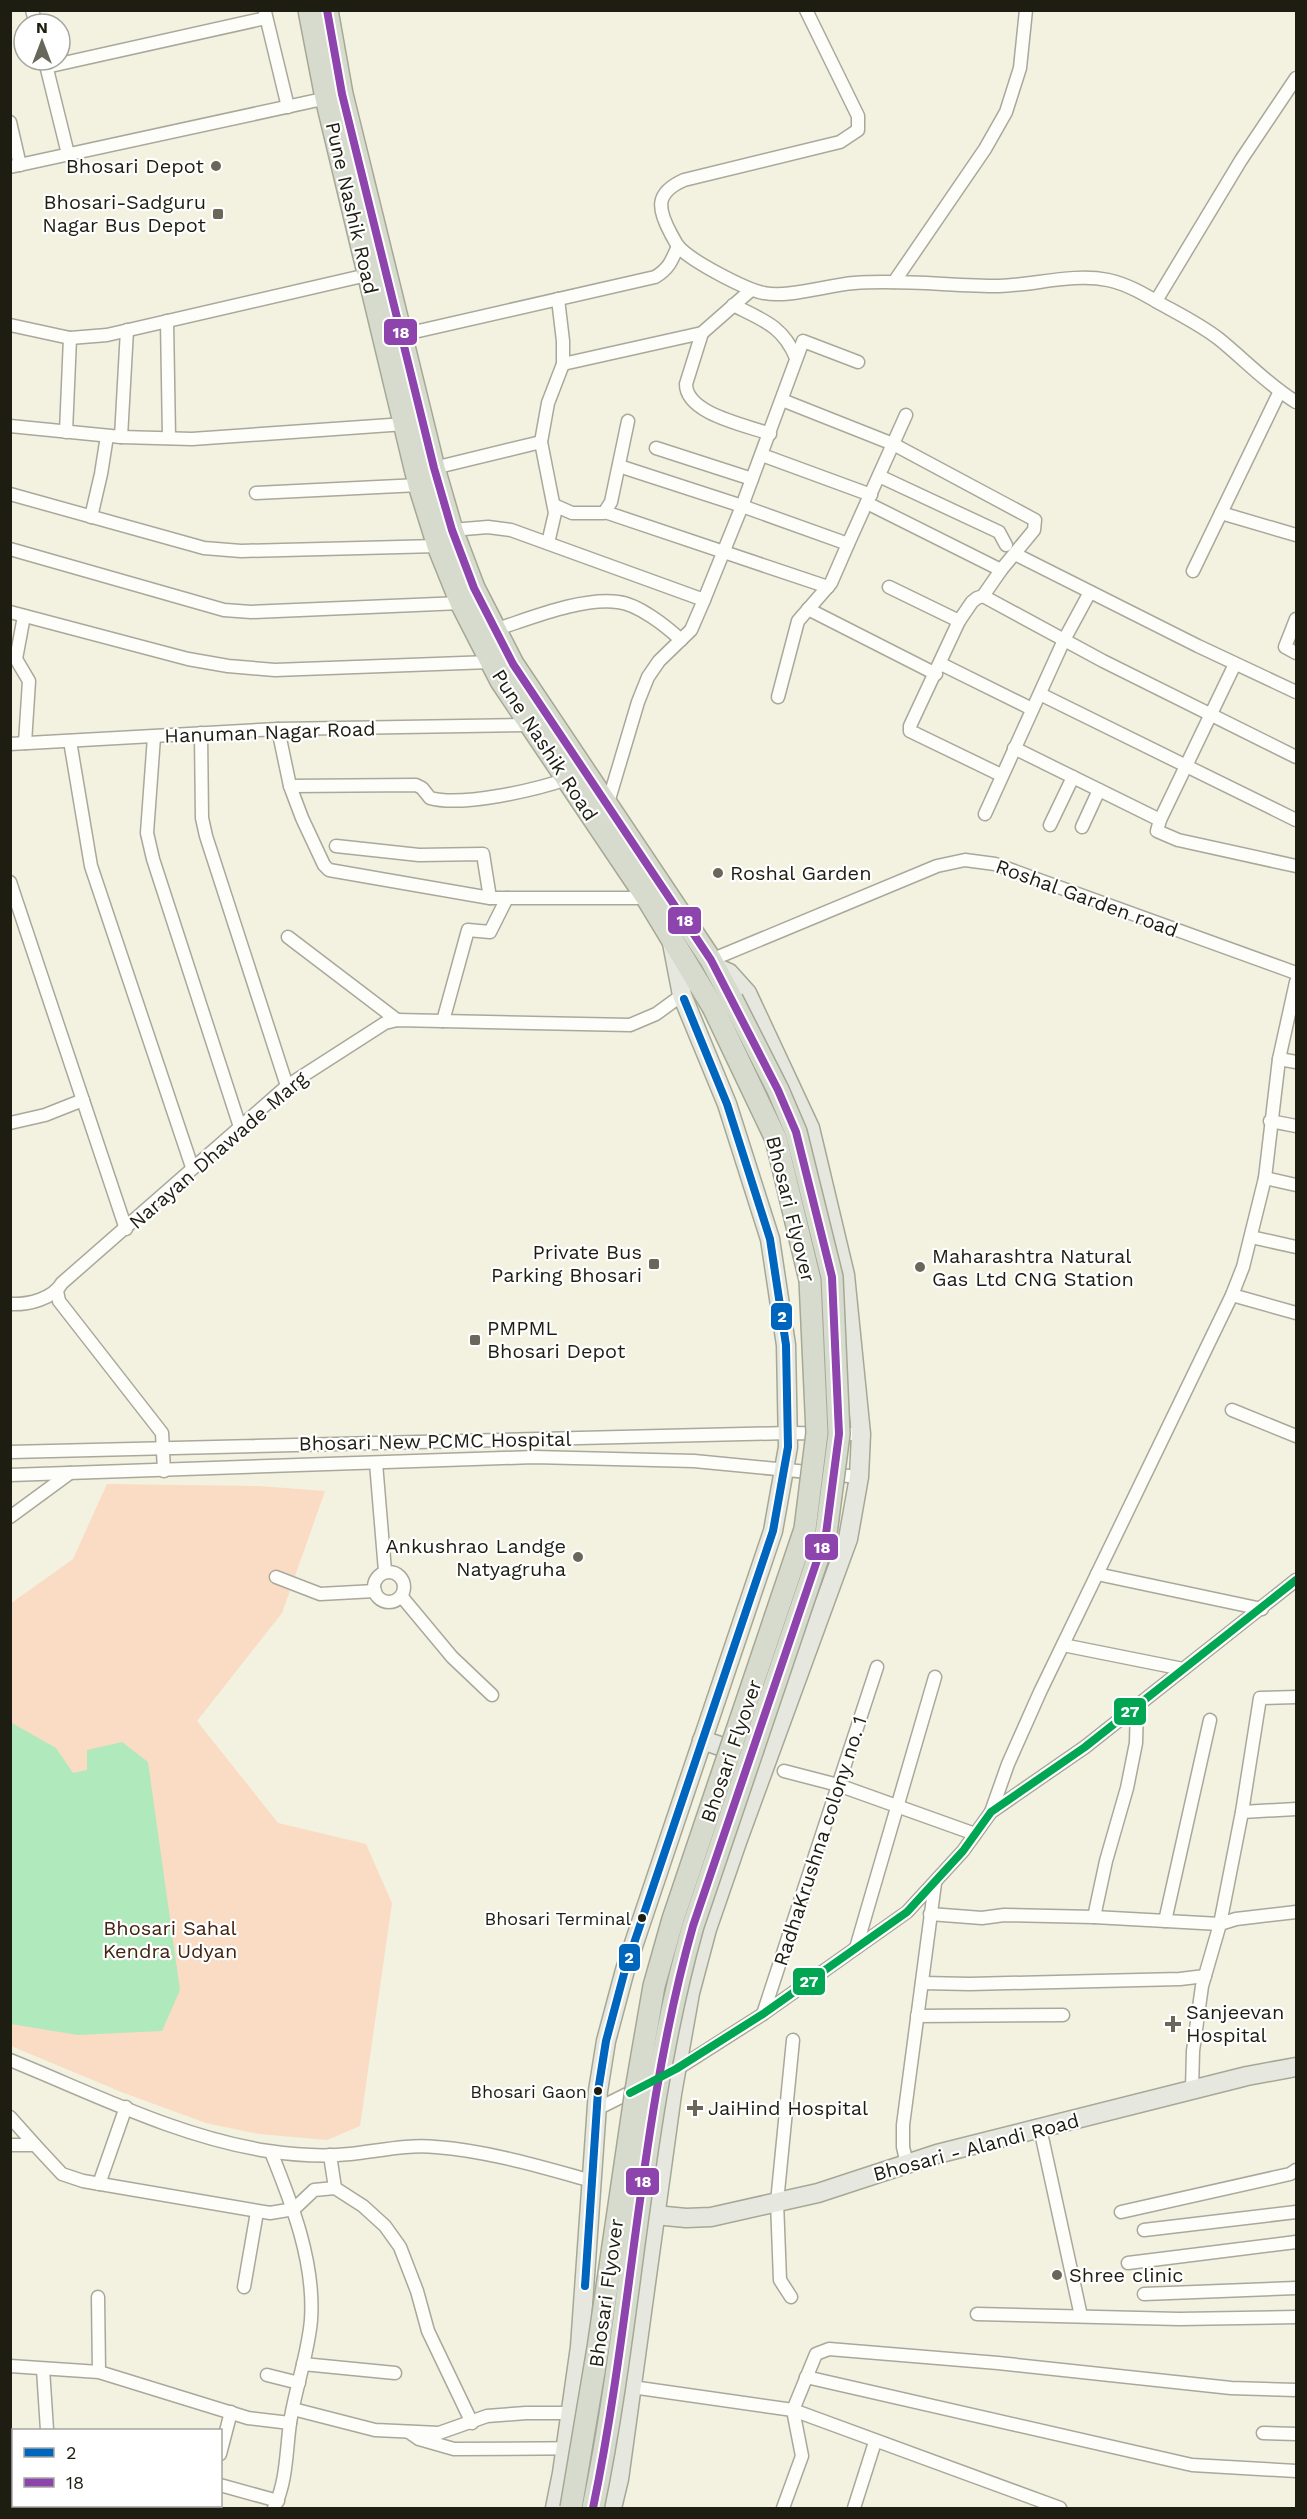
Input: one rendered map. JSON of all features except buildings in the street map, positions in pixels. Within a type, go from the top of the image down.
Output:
[{"type":"highway","name":"Pune Nashik Road","points":[[309,10],[401,335],[434,468],[445,538],[461,603],[490,662],[530,725],[672,938],[722,1003]]},
{"type":"highway","name":"Pune Nashik Road","points":[[327,10],[334,96],[367,275],[419,485],[513,664],[713,964],[722,1003]]},
{"type":"highway","name":"Bhosari Flyover","points":[[572,2508],[654,1986],[673,1919],[805,1529],[817,1433],[810,1280],[776,1139],[722,1003]]},
{"type":"highway","name":"Bhosari Flyover","points":[[593,2508],[675,1990],[693,1926],[826,1534],[839,1434],[832,1277],[796,1132],[778,1090],[722,1003]]},
{"type":"main road","points":[[555,2508],[580,2348],[597,2109],[606,2041],[625,1970],[773,1531],[788,1433],[786,1345],[770,1239],[727,1104],[682,995],[672,938]]},
{"type":"main road","points":[[612,2508],[632,2387],[676,2069],[690,1993],[707,1929],[848,1539],[859,1478],[861,1434],[845,1275],[810,1128],[747,993],[729,973],[713,964]]},
{"type":"main road","points":[[702,1740],[766,1761]]},
{"type":"main road","name":"Bhosari - Alandi Road","points":[[655,2215],[686,2218],[711,2217],[818,2193],[907,2164],[1040,2128],[1296,2067]]},
{"type":"street","points":[[806,10],[858,116],[858,130],[840,142],[684,180],[671,186],[663,194],[662,213],[678,246],[700,262],[751,290],[781,294],[823,286],[894,282],[999,286],[1093,278],[1126,286],[1203,327],[1296,402]]},
{"type":"street","points":[[894,282],[985,149],[1006,112],[1020,68],[1026,10]]},
{"type":"street","points":[[72,57],[265,13],[288,107]]},
{"type":"street","points":[[47,72],[68,154]]},
{"type":"street","points":[[1156,301],[1241,160],[1296,78]]},
{"type":"street","points":[[10,122],[15,166],[334,96]]},
{"type":"street","points":[[401,335],[655,276],[665,271],[678,246]]},
{"type":"street","points":[[10,325],[70,339],[107,335],[367,275]]},
{"type":"street","points":[[563,364],[702,333],[751,290]]},
{"type":"street","points":[[548,543],[555,505],[541,442],[548,403],[563,364],[558,299]]},
{"type":"street","points":[[734,305],[778,328],[790,341],[796,358]]},
{"type":"street","points":[[167,321],[169,438]]},
{"type":"street","points":[[122,437],[127,330]]},
{"type":"street","points":[[702,333],[686,384],[686,392],[691,400],[704,411],[770,434]]},
{"type":"street","points":[[66,432],[70,339]]},
{"type":"street","points":[[607,806],[638,702],[648,677],[659,661],[681,640],[697,619],[762,455],[803,341],[858,362]]},
{"type":"street","points":[[1193,571],[1280,391]]},
{"type":"street","points":[[782,400],[893,444],[1032,516],[1035,520],[1034,530],[1011,549],[1001,570],[983,596]]},
{"type":"street","points":[[778,697],[798,621],[828,587],[906,415]]},
{"type":"street","points":[[605,512],[610,502],[628,421]]},
{"type":"street","points":[[10,426],[106,436],[169,438],[251,436],[405,424]]},
{"type":"street","points":[[91,517],[101,474],[106,436]]},
{"type":"street","points":[[434,468],[541,442]]},
{"type":"street","points":[[656,448],[752,479]]},
{"type":"street","points":[[762,455],[869,499],[1001,570]]},
{"type":"street","points":[[619,466],[848,544]]},
{"type":"street","points":[[879,476],[999,532],[1011,549],[1090,592],[1296,692]]},
{"type":"street","points":[[256,494],[419,485]]},
{"type":"street","points":[[10,494],[204,548],[241,551],[445,538],[489,527],[502,528],[704,600]]},
{"type":"street","points":[[555,505],[572,513],[605,512],[828,587]]},
{"type":"street","points":[[1221,513],[1296,536]]},
{"type":"street","points":[[10,549],[224,610],[251,612],[461,603]]},
{"type":"street","points":[[889,587],[959,621]]},
{"type":"street","points":[[984,814],[1064,640],[1090,592]]},
{"type":"street","points":[[1001,775],[910,730],[959,621],[976,597],[983,596],[1064,640],[1296,757]]},
{"type":"street","points":[[494,630],[584,604],[619,602],[660,620],[681,640]]},
{"type":"street","points":[[808,609],[1032,709]]},
{"type":"street","points":[[10,612],[188,659],[228,666],[275,670],[490,662]]},
{"type":"street","points":[[24,616],[16,659],[28,681],[25,743]]},
{"type":"street","points":[[1296,620],[1285,647],[1296,653]]},
{"type":"street","points":[[1235,664],[1160,820],[1157,831],[1178,840],[1296,866]]},
{"type":"street","points":[[1040,694],[1296,820]]},
{"type":"street","name":"Hanuman Nagar Road","points":[[10,744],[278,729],[530,725]]},
{"type":"street","points":[[278,729],[290,786],[302,818],[324,865],[329,870],[490,898],[647,898]]},
{"type":"street","points":[[201,733],[202,818],[206,836],[287,1086]]},
{"type":"street","points":[[154,737],[147,833],[153,860],[240,1127]]},
{"type":"street","points":[[70,741],[92,866],[192,1167]]},
{"type":"street","points":[[1014,748],[1160,820]]},
{"type":"street","points":[[1050,825],[1073,777]]},
{"type":"street","points":[[290,786],[416,786],[422,788],[430,798],[446,801],[526,792],[567,779]]},
{"type":"street","points":[[1082,827],[1099,790]]},
{"type":"street","points":[[336,846],[419,855],[483,855],[490,898]]},
{"type":"street","name":"Roshal Garden road","points":[[713,964],[937,866],[965,860],[995,864],[1296,973]]},
{"type":"street","points":[[10,882],[126,1229]]},
{"type":"street","points":[[443,1021],[468,930],[490,932],[507,898]]},
{"type":"street","points":[[288,937],[397,1020]]},
{"type":"street","points":[[597,2109],[676,2069],[763,2014],[907,1912],[975,1834],[991,1812],[1008,1764],[1063,1645],[1232,1295],[1251,1237],[1265,1178],[1279,1059],[1293,1011],[1296,982]]},
{"type":"street","name":"Narayan Dhawade Marg","points":[[10,1304],[36,1301],[57,1291],[62,1283],[126,1229],[192,1167],[287,1086],[385,1023],[397,1020],[630,1026],[657,1014],[682,995]]},
{"type":"street","points":[[1279,1059],[1296,1062]]},
{"type":"street","points":[[10,1123],[45,1115],[83,1100]]},
{"type":"street","points":[[1270,1121],[1296,1126]]},
{"type":"street","points":[[1265,1178],[1296,1185]]},
{"type":"street","points":[[1251,1237],[1296,1247]]},
{"type":"street","points":[[57,1291],[59,1301],[162,1433],[164,1471]]},
{"type":"street","points":[[1232,1295],[1296,1313]]},
{"type":"street","points":[[1232,1410],[1296,1436]]},
{"type":"street","name":"Bhosari New PCMC Hospital","points":[[10,1452],[788,1433],[861,1434]]},
{"type":"street","points":[[46,1451],[47,1474]]},
{"type":"street","name":"Bhosari New PCMC Hospital","points":[[10,1475],[534,1457],[717,1463],[859,1478]]},
{"type":"street","points":[[376,1463],[385,1571]]},
{"type":"street","points":[[10,1517],[70,1473]]},
{"type":"street","points":[[385,1571],[376,1579],[377,1598],[390,1602],[402,1597]]},
{"type":"street","points":[[385,1571],[401,1576],[404,1587],[402,1597]]},
{"type":"street","points":[[1097,1574],[1262,1609]]},
{"type":"street","points":[[276,1577],[320,1594],[375,1592]]},
{"type":"street","points":[[991,1812],[1085,1747],[1296,1580]]},
{"type":"street","points":[[402,1597],[452,1657],[492,1695]]},
{"type":"street","points":[[1063,1645],[1183,1669]]},
{"type":"street","name":"RadhaKrushna colony no. 1","points":[[763,2014],[877,1667]]},
{"type":"street","points":[[856,1948],[935,1677]]},
{"type":"street","points":[[1192,2090],[1194,2051],[1205,1976],[1220,1924],[1242,1812],[1260,1698],[1296,1697]]},
{"type":"street","points":[[1095,1917],[1106,1861],[1127,1788],[1136,1743],[1137,1705]]},
{"type":"street","points":[[1165,1921],[1210,1720]]},
{"type":"street","points":[[784,1771],[838,1785],[899,1805],[975,1834]]},
{"type":"street","points":[[1242,1812],[1296,1809]]},
{"type":"street","points":[[907,2164],[903,2148],[903,2125],[935,1881]]},
{"type":"street","points":[[930,1914],[982,1918],[1004,1915],[1095,1917],[1220,1924],[1236,1919],[1296,1912]]},
{"type":"street","points":[[922,1983],[1180,1979],[1205,1976]]},
{"type":"street","points":[[917,2016],[1064,2015]]},
{"type":"street","points":[[791,2297],[780,2280],[777,2202],[794,2040]]},
{"type":"street","points":[[10,2060],[189,2133],[230,2145],[271,2152],[330,2155],[397,2147],[436,2147],[510,2159],[592,2181]]},
{"type":"street","points":[[99,2184],[126,2107]]},
{"type":"street","points":[[10,2116],[62,2174],[99,2184],[257,2212],[294,2209],[314,2190],[335,2188],[363,2206],[385,2226],[400,2247],[417,2291],[428,2331],[472,2422]]},
{"type":"street","points":[[1040,2128],[1081,2316]]},
{"type":"street","points":[[10,2145],[34,2145]]},
{"type":"street","points":[[222,2486],[276,2505],[285,2472],[290,2423],[311,2320],[311,2295],[294,2209],[271,2152]]},
{"type":"street","points":[[330,2155],[335,2188]]},
{"type":"street","points":[[1121,2212],[1290,2174],[1296,2170]]},
{"type":"street","points":[[244,2287],[257,2212]]},
{"type":"street","points":[[1144,2230],[1296,2212]]},
{"type":"street","points":[[1128,2263],[1296,2242]]},
{"type":"street","points":[[1144,2294],[1296,2288]]},
{"type":"street","points":[[98,2297],[99,2372]]},
{"type":"street","points":[[976,2314],[1179,2319],[1296,2318]]},
{"type":"street","points":[[783,2508],[802,2456],[793,2410],[816,2354],[830,2349],[998,2363],[1231,2388],[1296,2390]]},
{"type":"street","points":[[303,2364],[395,2373]]},
{"type":"street","points":[[10,2366],[99,2372],[248,2418],[290,2423]]},
{"type":"street","points":[[43,2369],[46,2429]]},
{"type":"street","points":[[267,2375],[298,2383]]},
{"type":"street","points":[[806,2377],[1192,2465],[1296,2471]]},
{"type":"street","points":[[632,2387],[793,2410],[1036,2505],[1060,2508]]},
{"type":"street","points":[[293,2409],[375,2430],[439,2433],[487,2416],[571,2413]]},
{"type":"street","points":[[222,2446],[231,2412]]},
{"type":"street","points":[[409,2431],[419,2439],[454,2449],[623,2448]]},
{"type":"street","points":[[1263,2433],[1296,2434]]},
{"type":"street","points":[[854,2508],[875,2442]]},
{"type":"green space","name":"Bhosari Sahal Kendra Udyan","points":[[107,1484],[258,1486],[325,1491],[282,1613],[197,1721],[278,1823],[366,1844],[392,1903],[360,2126],[327,2140],[259,2134],[206,2123],[124,2093],[11,2046],[10,1604],[73,1559]]},
{"type":"shaded area","points":[[10,1722],[56,1748],[73,1773],[87,1770],[87,1750],[122,1742],[148,1762],[180,1990],[162,2031],[78,2035],[11,2024]]},
{"type":"transit line","name":"18","points":[[327,10],[342,94],[434,468],[452,530],[474,588],[513,664],[711,960],[778,1090],[796,1132],[832,1277],[839,1434],[826,1534],[693,1926],[675,1998],[648,2143],[618,2363],[593,2508]]},
{"type":"transit line","name":"2","points":[[585,2286],[598,2091],[606,2041],[625,1970],[773,1531],[788,1447],[786,1345],[770,1239],[727,1104],[684,999]]},
{"type":"transit line","name":"27","points":[[630,2093],[676,2069],[763,2014],[907,1912],[963,1851],[991,1812],[1085,1747],[1296,1580]]},
{"type":"place","name":"Bhosari Depot","points":[[216,166]]},
{"type":"place","name":"Bhosari-Sadguru Nagar Bus Depot","points":[[218,214]]},
{"type":"place","name":"Roshal Garden","points":[[718,873]]},
{"type":"place","name":"Private Bus Parking Bhosari","points":[[654,1264]]},
{"type":"place","name":"Maharashtra Natural Gas Ltd CNG Station","points":[[920,1267]]},
{"type":"place","name":"PMPML Bhosari Depot","points":[[475,1340]]},
{"type":"place","name":"Ankushrao Landge Natyagruha","points":[[578,1557]]},
{"type":"place","name":"Bhosari Terminal","points":[[642,1918]]},
{"type":"place","name":"Sanjeevan Hospital","points":[[1173,2024]]},
{"type":"place","name":"Bhosari Gaon","points":[[598,2091]]},
{"type":"place","name":"JaiHind Hospital","points":[[695,2108]]},
{"type":"place","name":"Shree clinic","points":[[1057,2275]]}]
